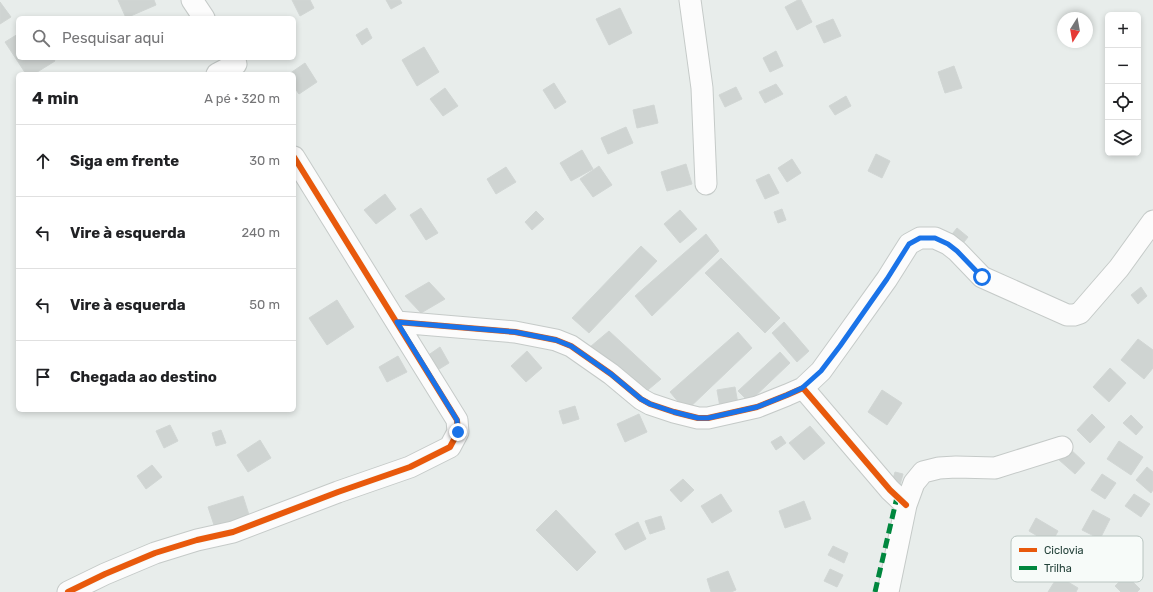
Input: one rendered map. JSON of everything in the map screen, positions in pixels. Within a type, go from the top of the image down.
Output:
[{"type":"street","points":[[192,0],[203,16]]},
{"type":"street","points":[[690,0],[702,88],[706,184]]},
{"type":"street","points":[[221,72],[236,65]]},
{"type":"street","points":[[68,592],[105,574],[155,553],[197,540],[233,532],[338,492],[410,467],[450,447],[458,432],[457,420],[296,160]]},
{"type":"street","points":[[397,322],[515,332],[556,340],[571,346],[611,374],[641,399],[650,404],[698,418],[708,418],[757,407],[802,388],[821,371],[840,346],[887,279],[909,244],[920,238],[935,238],[948,244],[957,251],[982,277],[1067,315],[1074,315],[1080,313],[1119,268],[1153,221]]},
{"type":"street","points":[[802,388],[890,490],[906,505]]},
{"type":"street","points":[[888,592],[906,505],[914,483],[923,472],[939,468],[956,467],[995,468],[1062,447]]},
{"type":"building","points":[[118,0],[154,0],[156,5],[131,16],[125,16]]},
{"type":"building","points":[[292,0],[310,0],[314,8],[300,16]]},
{"type":"building","points":[[386,0],[400,0],[402,3],[391,9]]},
{"type":"building","points":[[798,0],[801,0],[812,22],[797,30],[785,7]]},
{"type":"building","points":[[0,2],[11,17],[0,24]]},
{"type":"building","points":[[620,8],[632,33],[609,45],[596,19]]},
{"type":"building","points":[[833,19],[841,36],[824,43],[816,26]]},
{"type":"building","points":[[367,28],[372,38],[362,45],[356,35]]},
{"type":"building","points":[[16,35],[16,59],[5,42]]},
{"type":"building","points":[[424,47],[439,72],[417,86],[402,60]]},
{"type":"building","points":[[776,51],[783,66],[770,72],[763,58]]},
{"type":"building","points":[[17,60],[55,61],[37,72],[25,72]]},
{"type":"building","points":[[305,63],[317,82],[299,94],[296,90],[296,72],[292,72]]},
{"type":"building","points":[[954,66],[962,88],[945,93],[938,72]]},
{"type":"building","points":[[554,83],[566,102],[555,109],[543,90]]},
{"type":"building","points":[[776,84],[783,94],[765,103],[759,92]]},
{"type":"building","points":[[736,87],[742,99],[725,107],[719,95]]},
{"type":"building","points":[[445,88],[458,106],[443,116],[430,99]]},
{"type":"building","points":[[846,96],[851,106],[835,115],[829,106]]},
{"type":"building","points":[[654,105],[658,123],[637,128],[633,110]]},
{"type":"building","points":[[626,127],[633,143],[608,154],[601,138]]},
{"type":"building","points":[[582,150],[593,169],[571,181],[560,163]]},
{"type":"building","points":[[876,154],[890,161],[882,178],[868,171]]},
{"type":"building","points":[[792,159],[801,173],[787,182],[778,168]]},
{"type":"building","points":[[686,164],[692,184],[667,191],[661,172]]},
{"type":"building","points":[[599,166],[612,185],[593,197],[580,179]]},
{"type":"building","points":[[506,167],[516,182],[496,194],[487,179]]},
{"type":"building","points":[[769,174],[779,193],[765,199],[756,180]]},
{"type":"building","points":[[385,194],[396,209],[376,224],[364,210]]},
{"type":"building","points":[[421,208],[438,233],[426,240],[410,215]]},
{"type":"building","points":[[782,209],[786,220],[778,223],[774,212]]},
{"type":"building","points":[[680,210],[697,229],[680,243],[664,224]]},
{"type":"building","points":[[536,211],[544,219],[532,230],[525,222]]},
{"type":"building","points":[[957,228],[968,237],[960,247],[949,238]]},
{"type":"building","points":[[706,234],[719,251],[652,316],[635,296]]},
{"type":"building","points":[[641,246],[657,261],[589,333],[572,318]]},
{"type":"building","points":[[721,258],[780,318],[765,333],[705,273]]},
{"type":"building","points":[[429,282],[445,299],[421,313],[405,296]]},
{"type":"building","points":[[1141,287],[1147,296],[1138,304],[1131,295]]},
{"type":"building","points":[[337,300],[354,327],[327,345],[309,318]]},
{"type":"building","points":[[784,322],[809,351],[797,362],[772,333]]},
{"type":"building","points":[[609,331],[661,379],[643,394],[590,347]]},
{"type":"building","points":[[738,332],[752,348],[686,411],[670,392]]},
{"type":"building","points":[[1138,339],[1153,350],[1153,368],[1144,379],[1121,360]]},
{"type":"building","points":[[440,347],[449,363],[436,371],[427,356]]},
{"type":"building","points":[[527,351],[542,368],[526,382],[511,366]]},
{"type":"building","points":[[780,352],[790,363],[749,402],[738,391]]},
{"type":"building","points":[[398,356],[407,372],[387,382],[379,367]]},
{"type":"building","points":[[1110,368],[1126,383],[1109,402],[1093,387]]},
{"type":"building","points":[[735,387],[738,404],[720,407],[717,390]]},
{"type":"building","points":[[882,390],[902,403],[887,425],[868,412]]},
{"type":"building","points":[[575,406],[579,419],[563,424],[559,411]]},
{"type":"building","points":[[639,414],[647,432],[625,442],[617,424]]},
{"type":"building","points":[[1092,414],[1105,427],[1090,443],[1077,430]]},
{"type":"building","points":[[1131,415],[1143,427],[1136,435],[1123,423]]},
{"type":"building","points":[[170,425],[178,441],[164,448],[156,431]]},
{"type":"building","points":[[810,426],[825,443],[804,460],[789,443]]},
{"type":"building","points":[[221,430],[226,443],[216,446],[212,433]]},
{"type":"building","points":[[781,436],[786,443],[776,450],[771,442]]},
{"type":"building","points":[[260,440],[271,458],[248,472],[237,455]]},
{"type":"building","points":[[1119,441],[1143,457],[1131,475],[1107,459]]},
{"type":"building","points":[[1069,448],[1085,463],[1075,474],[1058,459]]},
{"type":"building","points":[[152,465],[162,477],[146,489],[137,476]]},
{"type":"building","points":[[1147,467],[1153,472],[1153,490],[1151,493],[1136,480]]},
{"type":"building","points":[[895,472],[903,474],[900,485],[892,482]]},
{"type":"building","points":[[1102,474],[1116,483],[1105,499],[1091,490]]},
{"type":"building","points":[[683,479],[694,490],[681,502],[670,490]]},
{"type":"building","points":[[721,494],[732,511],[712,523],[701,506]]},
{"type":"building","points":[[1134,494],[1150,504],[1141,517],[1125,506]]},
{"type":"building","points":[[243,496],[250,518],[215,528],[208,507]]},
{"type":"building","points":[[804,501],[811,519],[785,528],[779,511]]},
{"type":"building","points":[[556,510],[596,552],[577,571],[536,530]]},
{"type":"building","points":[[1093,510],[1110,519],[1102,536],[1094,536],[1082,530]]},
{"type":"building","points":[[661,516],[665,529],[650,534],[645,521]]},
{"type":"building","points":[[1036,518],[1058,531],[1055,536],[1037,536],[1029,531]]},
{"type":"building","points":[[638,522],[646,539],[625,550],[615,534]]},
{"type":"building","points":[[833,546],[848,553],[844,563],[828,555]]},
{"type":"building","points":[[830,569],[843,575],[837,587],[824,581]]},
{"type":"building","points":[[728,571],[736,590],[731,592],[711,592],[707,579]]},
{"type":"building","points":[[1054,582],[1068,582],[1078,588],[1076,592],[1048,592]]},
{"type":"building","points":[[1119,582],[1133,582],[1140,589],[1137,592],[1121,592],[1115,586]]},
{"type":"marked path","points":[[875,592],[897,497]]},
{"type":"cycle path","points":[[68,592],[105,574],[155,553],[197,540],[233,532],[338,492],[410,467],[450,447],[458,432],[457,420],[296,160]]},
{"type":"cycle path","points":[[397,322],[515,332],[556,340],[571,346],[611,374],[641,399],[650,404],[698,418],[708,418],[757,407],[803,388],[890,490],[906,505]]},
{"type":"route","points":[[458,432],[457,420],[397,322],[515,332],[556,340],[571,346],[611,374],[641,399],[650,404],[698,418],[708,418],[757,407],[802,388],[821,371],[840,346],[887,279],[909,244],[920,238],[935,238],[948,244],[957,251],[982,277]]}]
